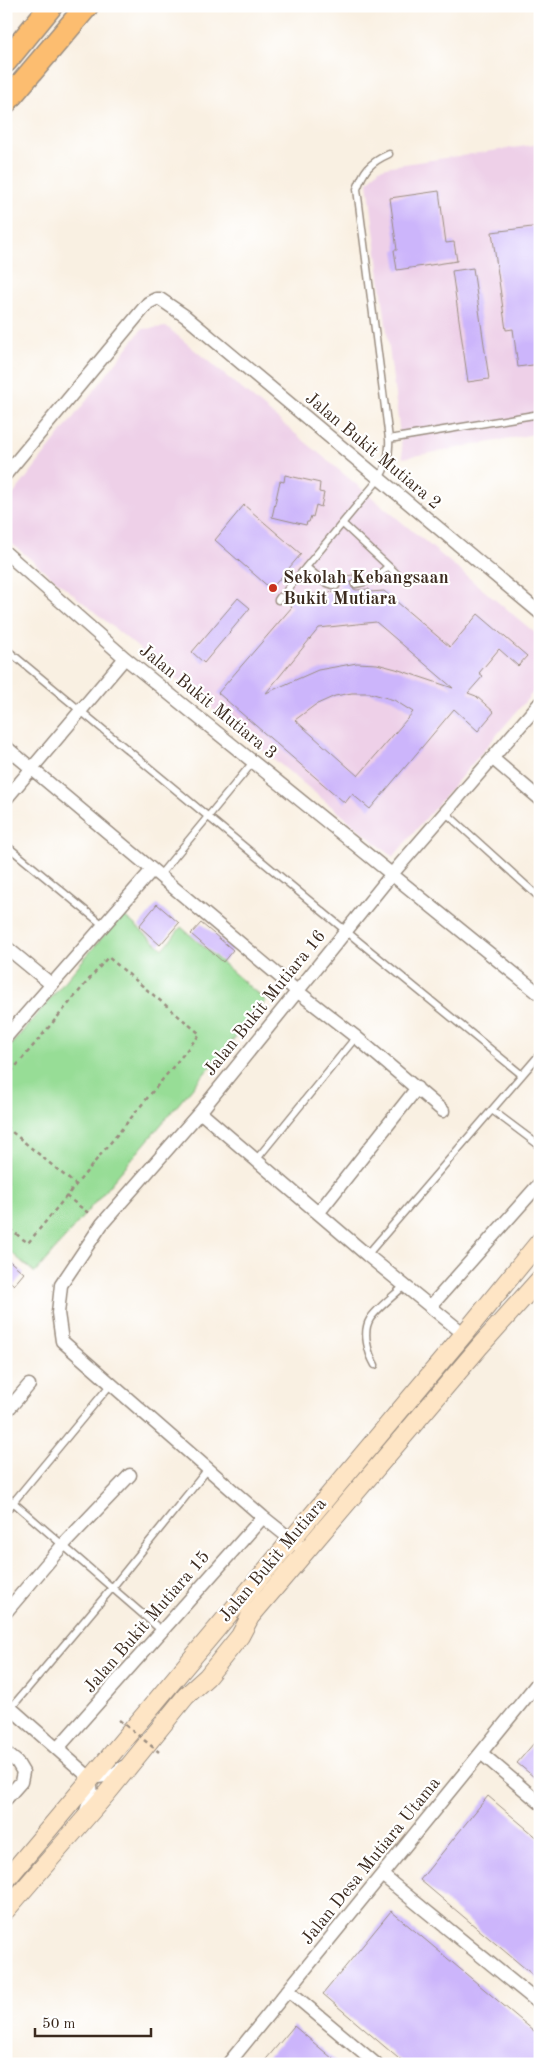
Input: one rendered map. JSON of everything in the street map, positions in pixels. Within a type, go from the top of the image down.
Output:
[{"type":"highway","points":[[6,61],[51,6]]},
{"type":"highway","points":[[6,102],[87,6]]},
{"type":"street","name":"Jalan Bukit Mutiara 2","points":[[6,474],[148,303],[160,299],[185,316],[540,613]]},
{"type":"street","name":"Jalan Bukit Mutiara 3","points":[[6,553],[125,658],[537,992]]},
{"type":"street","points":[[6,799],[125,658]]},
{"type":"street","name":"Jalan Bukit Mutiara 16","points":[[111,1384],[62,1341],[58,1313],[61,1285],[102,1224],[200,1112],[392,874],[540,704]]},
{"type":"street","points":[[6,747],[443,1111]]},
{"type":"street","points":[[492,758],[540,799]]},
{"type":"street","points":[[6,1037],[102,925],[155,873]]},
{"type":"street","points":[[6,947],[51,984]]},
{"type":"street","points":[[319,1212],[417,1088]]},
{"type":"street","points":[[200,1112],[430,1308],[464,1334]]},
{"type":"street","points":[[430,1308],[540,1183]]},
{"type":"street","name":"Jalan Bukit Mutiara","points":[[6,1880],[540,1241]]},
{"type":"street","points":[[523,1261],[540,1254]]},
{"type":"street","name":"Jalan Bukit Mutiara","points":[[6,1910],[79,1826],[186,1696],[207,1677],[240,1636],[250,1617],[480,1346],[540,1280]]},
{"type":"street","points":[[111,1384],[263,1517],[306,1552]]},
{"type":"street","points":[[6,1412],[29,1385]]},
{"type":"street","points":[[6,1612],[62,1546],[130,1475]]},
{"type":"street","name":"Jalan Bukit Mutiara 15","points":[[57,1749],[163,1632],[263,1517]]},
{"type":"street","name":"Jalan Desa Mutiara Utama","points":[[228,2064],[540,1680]]},
{"type":"street","points":[[8,1706],[90,1778],[92,1794],[89,1806],[79,1826]]},
{"type":"street","points":[[6,1753],[18,1762],[23,1772],[20,1782],[6,1799]]},
{"type":"street","points":[[481,1753],[540,1803]]},
{"type":"street","points":[[90,1778],[113,1775],[135,1758]]},
{"type":"street","points":[[382,1875],[540,2004]]},
{"type":"street","points":[[288,1990],[376,2064]]},
{"type":"lane","points":[[287,590],[379,479],[385,469],[390,450],[357,189],[364,171],[377,159],[389,154]]},
{"type":"lane","points":[[390,439],[540,414]]},
{"type":"lane","points":[[343,524],[399,576]]},
{"type":"lane","points":[[355,584],[367,582],[379,576],[388,566]]},
{"type":"lane","points":[[306,567],[324,582],[336,586]]},
{"type":"lane","points":[[6,649],[522,1075]]},
{"type":"lane","points":[[155,873],[208,816],[254,761]]},
{"type":"lane","points":[[445,812],[540,898]]},
{"type":"lane","points":[[6,845],[102,925]]},
{"type":"lane","points":[[256,1160],[356,1037]]},
{"type":"lane","points":[[367,1255],[540,1054]]},
{"type":"lane","points":[[492,1110],[540,1146]]},
{"type":"lane","points":[[375,1365],[369,1354],[366,1333],[370,1319],[405,1285]]},
{"type":"lane","points":[[6,1511],[111,1384]]},
{"type":"lane","points":[[8,1706],[112,1588],[208,1469]]},
{"type":"lane","points":[[6,1496],[163,1632]]},
{"type":"path","points":[[6,1078],[108,957],[200,1034],[28,1243],[6,1226]]},
{"type":"path","points":[[6,1127],[76,1185]]},
{"type":"path","points":[[66,1196],[102,1224]]},
{"type":"path","points":[[119,1720],[159,1752]]},
{"type":"shaded area","points":[[540,144],[540,433],[403,458],[368,182],[379,169],[391,166]]},
{"type":"shaded area","name":"Sekolah Kebangsaan Bukit Mutiara","points":[[167,327],[540,637],[540,684],[393,857],[6,539],[6,504],[142,329]]},
{"type":"green space","points":[[122,914],[163,949],[181,927],[266,1001],[35,1273],[6,1248],[6,1051]]},
{"type":"building","points":[[439,191],[446,243],[454,242],[457,261],[397,270],[394,250],[397,250],[390,198]]},
{"type":"building","points":[[540,226],[540,364],[518,367],[513,329],[506,330],[492,232]]},
{"type":"building","points":[[473,268],[489,379],[468,382],[452,271]]},
{"type":"building","points":[[285,475],[320,483],[319,492],[324,493],[321,507],[316,505],[313,517],[311,516],[306,525],[272,517],[280,481],[284,482]]},
{"type":"building","points":[[244,505],[301,554],[271,589],[215,540]]},
{"type":"building","points":[[354,575],[355,579],[350,583],[352,588],[356,590],[369,589],[370,592],[384,591],[450,647],[478,614],[527,656],[518,666],[499,649],[479,673],[483,676],[468,693],[476,696],[494,712],[478,731],[454,709],[370,809],[352,794],[345,803],[218,693],[292,607],[284,600],[285,597],[336,592],[341,585],[335,580],[335,577]],"holes":[[[376,622],[453,688],[377,664],[357,663],[318,670],[266,693],[319,628]],[[352,693],[370,693],[394,700],[413,712],[358,776],[295,720],[315,705],[335,696]]]},
{"type":"building","points":[[238,598],[250,608],[204,663],[192,652]]},
{"type":"building","points":[[157,904],[179,923],[160,945],[139,926]]},
{"type":"building","points":[[201,923],[233,950],[223,962],[191,934]]},
{"type":"building","points":[[6,1258],[24,1273],[14,1285],[6,1278]]},
{"type":"building","points":[[540,1736],[540,1782],[517,1763]]},
{"type":"building","points":[[488,1796],[540,1840],[540,1981],[420,1880]]},
{"type":"building","points":[[391,1911],[540,2036],[540,2064],[405,2064],[323,1994]]},
{"type":"building","points":[[294,2026],[339,2064],[262,2064]]},
{"type":"place","name":"Sekolah Kebangsaan Bukit Mutiara","points":[[273,588]]}]
